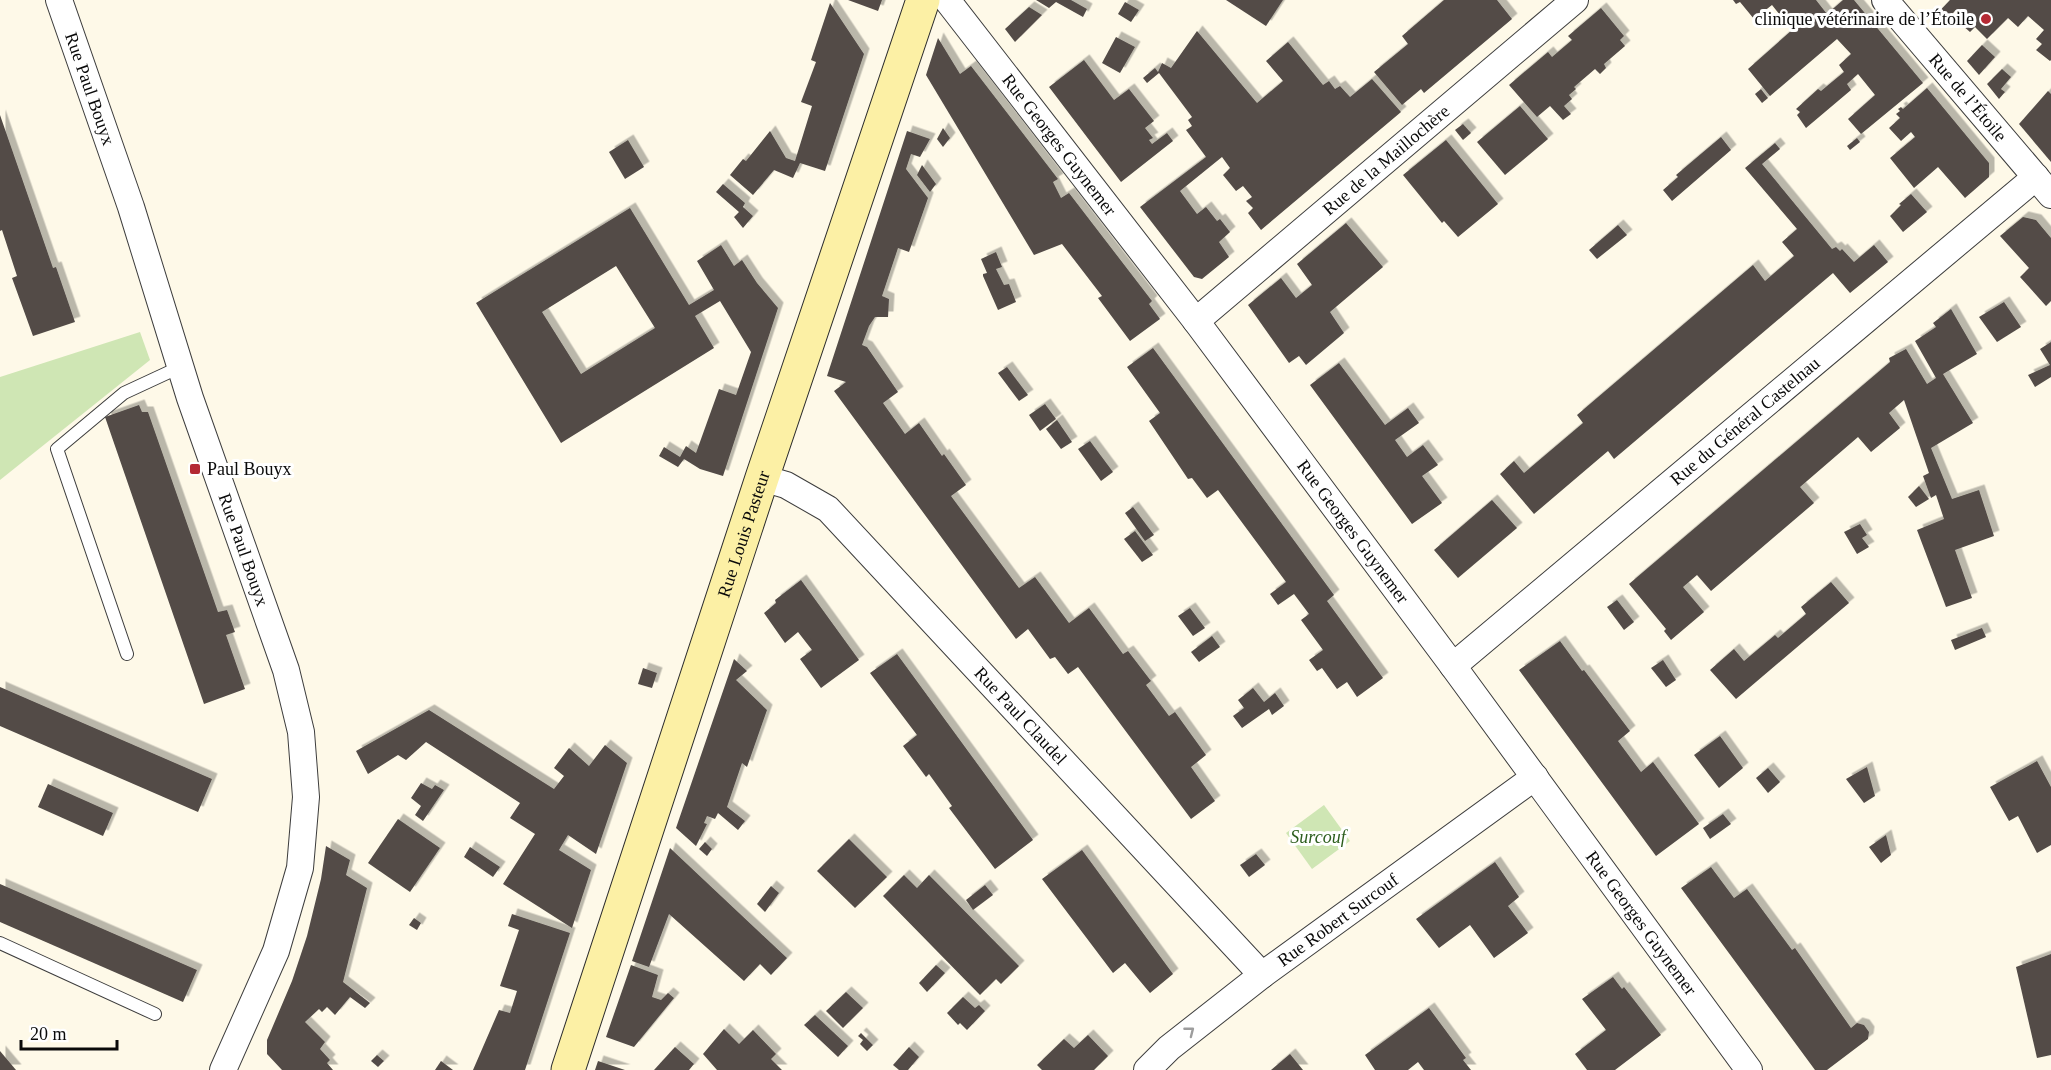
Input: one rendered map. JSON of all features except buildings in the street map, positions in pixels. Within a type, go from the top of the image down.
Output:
[{"type":"main road","name":"Rue Louis Pasteur","points":[[568,1070],[762,478],[923,0]]},
{"type":"street","name":"Rue Paul Bouyx","points":[[59,0],[131,207],[180,367],[286,670],[301,732],[306,797],[300,868],[279,940],[233,1066]]},
{"type":"street","name":"Rue Georges Guynemer","points":[[947,0],[1196,321],[1535,777],[1749,1070]]},
{"type":"street","name":"Rue de la Maillochère","points":[[1196,321],[1575,0]]},
{"type":"street","name":"Rue de l’Étoile","points":[[1885,0],[2043,186]]},
{"type":"street","name":"Rue du Général Castelnau","points":[[1453,666],[2043,186]]},
{"type":"street","name":"Rue Paul Claudel","points":[[762,478],[786,485],[828,510],[1262,975]]},
{"type":"street","name":"Rue Robert Surcouf","points":[[1147,1070],[1169,1048],[1262,975],[1535,777]]},
{"type":"lane","points":[[127,654],[57,449],[124,393],[180,367]]},
{"type":"lane","points":[[0,943],[154,1014]]},
{"type":"green space","points":[[140,332],[150,360],[0,480],[0,377]]},
{"type":"green space","name":"Surcouf","points":[[1324,805],[1350,841],[1312,869],[1286,833]]},
{"type":"place","name":"clinique vétérinaire de l’Étoile","points":[[1986,19]]},
{"type":"place","name":"Paul Bouyx","points":[[195,469]]}]
